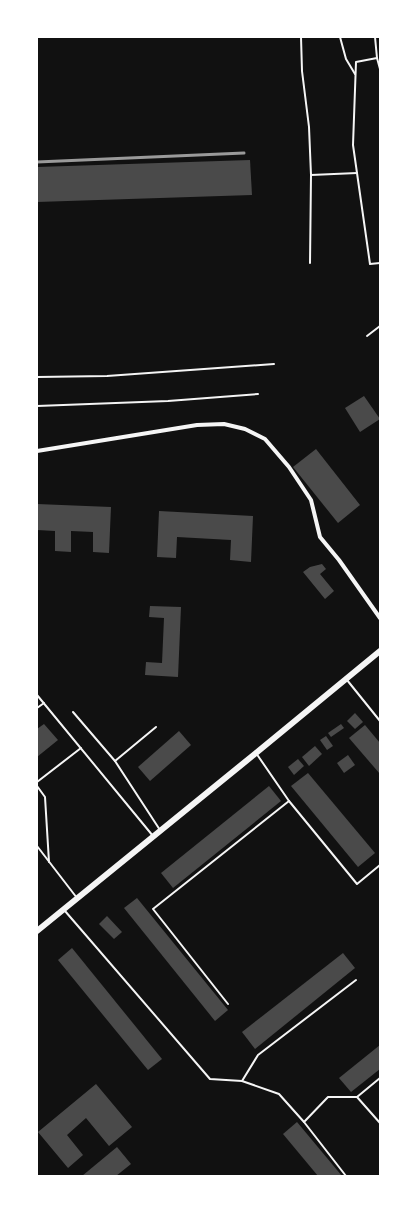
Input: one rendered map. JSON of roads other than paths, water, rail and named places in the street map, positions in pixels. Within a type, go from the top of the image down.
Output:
[{"type":"main road","points":[[37,931],[380,651]]},
{"type":"street","points":[[37,451],[197,425],[224,424],[245,429],[265,439],[289,467],[311,500],[320,537],[339,560],[380,618]]},
{"type":"lane","points":[[301,37],[302,71],[309,127],[311,175],[310,263]]},
{"type":"lane","points":[[340,37],[346,59],[356,75]]},
{"type":"lane","points":[[375,37],[377,58],[380,69]]},
{"type":"lane","points":[[377,58],[356,62],[352,145],[370,264],[380,263]]},
{"type":"lane","points":[[311,175],[357,173]]},
{"type":"lane","points":[[367,336],[380,326]]},
{"type":"lane","points":[[37,377],[107,376],[274,364]]},
{"type":"lane","points":[[37,406],[168,401],[258,394]]},
{"type":"lane","points":[[346,679],[380,720]]},
{"type":"lane","points":[[37,695],[154,836]]},
{"type":"lane","points":[[37,708],[44,703]]},
{"type":"lane","points":[[73,712],[115,761],[160,831]]},
{"type":"lane","points":[[115,761],[156,727]]},
{"type":"lane","points":[[37,782],[81,748]]},
{"type":"lane","points":[[256,753],[289,802],[357,884],[380,865]]},
{"type":"lane","points":[[37,786],[45,797],[49,862]]},
{"type":"lane","points":[[228,1004],[153,909],[289,802]]},
{"type":"lane","points":[[37,846],[78,899]]},
{"type":"lane","points":[[64,910],[210,1079],[242,1081],[279,1094],[304,1122],[346,1176]]},
{"type":"lane","points":[[242,1081],[258,1055],[356,980]]},
{"type":"lane","points":[[304,1122],[328,1097],[357,1097],[380,1078]]},
{"type":"lane","points":[[357,1097],[380,1123]]},
{"type":"railway","points":[[37,162],[244,153]]}]
